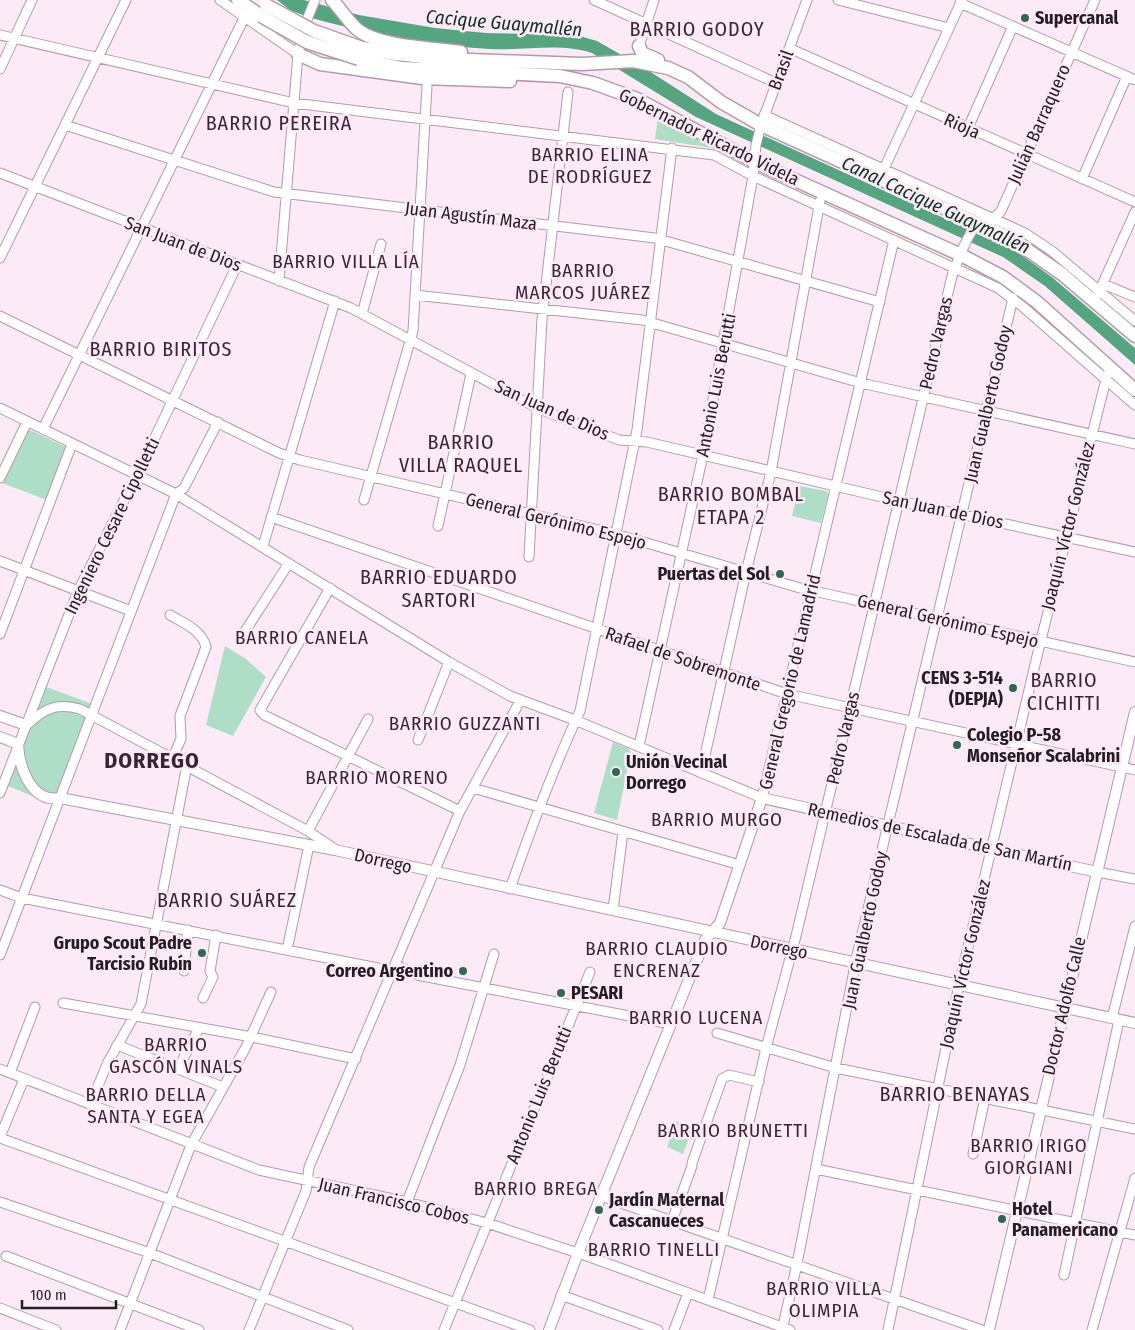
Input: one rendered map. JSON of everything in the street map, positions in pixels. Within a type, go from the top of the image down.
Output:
[{"type":"highway","name":"Gobernador Ricardo Videla","points":[[238,0],[262,7],[360,53],[402,68],[578,79],[610,88],[645,103],[821,199],[1022,289],[1108,374],[1135,390]]},
{"type":"highway","points":[[332,0],[358,29],[387,41],[528,62]]},
{"type":"highway","points":[[639,46],[642,53],[678,72]]},
{"type":"highway","name":"Gobernador Ricardo Videla","points":[[360,53],[528,62],[633,61],[656,64],[678,72],[759,132],[882,173],[973,233],[1036,254],[1099,292],[1135,336]]},
{"type":"highway","points":[[298,54],[320,64],[422,78],[476,82],[578,79]]},
{"type":"main road","name":"Doctor Adolfo Calle","points":[[989,1330],[1135,712]]},
{"type":"main road","points":[[0,716],[26,725]]},
{"type":"main road","points":[[0,737],[18,744]]},
{"type":"main road","name":"Dorrego","points":[[18,744],[21,767],[28,782],[53,799],[60,798],[336,850],[712,933],[1135,1023]]},
{"type":"main road","name":"Remedios de Escalada de San Martín","points":[[762,798],[1097,872]]},
{"type":"main road","name":"General Gregorio de Lamadrid","points":[[549,1330],[578,1253],[705,940],[720,922],[762,798]]},
{"type":"street","points":[[0,69],[32,0]]},
{"type":"street","points":[[0,258],[126,0]]},
{"type":"street","points":[[220,0],[298,54]]},
{"type":"street","points":[[594,0],[776,83]]},
{"type":"street","points":[[639,46],[654,0]]},
{"type":"street","name":"Brasil","points":[[759,132],[807,0]]},
{"type":"street","points":[[838,0],[949,28]]},
{"type":"street","name":"Julián Barraquero","points":[[995,218],[1001,211],[1095,0]]},
{"type":"street","points":[[1082,178],[1131,78],[961,1],[882,173],[995,218],[1043,244],[1135,321]]},
{"type":"street","points":[[279,281],[298,54],[312,8]]},
{"type":"street","points":[[43,429],[245,16]]},
{"type":"street","points":[[968,128],[1013,26]]},
{"type":"street","points":[[0,35],[294,103],[672,148],[714,155],[753,176],[821,199],[894,240],[958,261],[1013,298],[1108,374],[1135,405]]},
{"type":"street","name":"Rioja","points":[[789,48],[1135,202]]},
{"type":"street","points":[[364,500],[411,340],[428,86]]},
{"type":"street","points":[[529,557],[543,310],[568,92]]},
{"type":"street","name":"Juan Agustín Maza","points":[[65,125],[286,194],[660,239],[880,302]]},
{"type":"street","name":"Antonio Luis Berutti","points":[[639,746],[703,455],[724,344],[759,132]]},
{"type":"street","points":[[510,889],[538,807],[580,711],[635,440],[672,148]]},
{"type":"street","name":"San Juan de Dios","points":[[0,173],[335,302],[362,314],[537,408],[618,440],[635,440],[899,501],[1135,552]]},
{"type":"street","points":[[701,773],[746,572],[771,472],[821,199]]},
{"type":"street","points":[[1099,292],[1135,212]]},
{"type":"street","points":[[973,233],[995,218]]},
{"type":"street","name":"Pedro Vargas","points":[[708,1300],[766,1048],[792,950],[923,397],[958,261],[973,233]]},
{"type":"street","name":"General Gregorio de Lamadrid","points":[[762,798],[894,240]]},
{"type":"street","points":[[362,314],[380,244]]},
{"type":"street","name":"Ingeniero Cesare Cipolletti","points":[[0,792],[78,591],[137,475],[237,265]]},
{"type":"street","points":[[1099,292],[1135,297]]},
{"type":"street","points":[[415,296],[651,322],[861,383],[1135,444]]},
{"type":"street","name":"Juan Gualberto Godoy","points":[[785,1329],[856,963],[1013,298]]},
{"type":"street","points":[[263,546],[335,302]]},
{"type":"street","name":"General Gerónimo Espejo","points":[[0,316],[290,457],[616,534],[812,590],[1135,662]]},
{"type":"street","points":[[438,526],[471,374]]},
{"type":"street","name":"Joaquín Víctor González","points":[[888,1330],[959,986],[1040,641],[1091,434],[1108,374]]},
{"type":"street","name":"Remedios de Escalada de San Martín","points":[[0,408],[176,494],[449,662],[520,701],[576,720],[762,798]]},
{"type":"street","points":[[0,476],[26,422]]},
{"type":"street","points":[[0,955],[176,494],[184,488],[218,422]]},
{"type":"street","points":[[0,634],[72,444]]},
{"type":"street","name":"Rafael de Sobremonte","points":[[272,518],[786,694],[1135,770]]},
{"type":"street","points":[[0,561],[130,611]]},
{"type":"street","points":[[240,639],[289,563]]},
{"type":"street","points":[[330,588],[260,710],[264,715],[460,811]]},
{"type":"street","points":[[170,615],[196,630],[206,647],[180,716],[181,739],[173,758]]},
{"type":"street","points":[[418,740],[449,662]]},
{"type":"street","points":[[249,1330],[306,1191],[309,1167],[460,811],[520,701]]},
{"type":"street","name":"Dorrego","points":[[26,725],[44,710],[58,706],[80,709],[188,765],[308,831],[336,850]]},
{"type":"street","points":[[308,831],[368,719]]},
{"type":"street","points":[[90,1105],[117,1045],[135,1016],[142,1000],[188,765]]},
{"type":"street","points":[[472,788],[740,865]]},
{"type":"street","points":[[613,910],[623,832]]},
{"type":"street","points":[[287,950],[309,845]]},
{"type":"street","name":"Remedios de Escalada de San Martín","points":[[1097,872],[1135,879]]},
{"type":"street","points":[[0,890],[22,898],[392,970],[400,968],[417,975],[671,1024]]},
{"type":"street","points":[[1064,1275],[1097,1121],[1115,1019],[1135,926]]},
{"type":"street","points":[[184,971],[188,930]]},
{"type":"street","points":[[203,998],[213,977],[210,971],[216,935]]},
{"type":"street","points":[[408,1202],[457,1073],[485,988],[494,954]]},
{"type":"street","name":"Antonio Luis Berutti","points":[[444,1330],[590,972]]},
{"type":"street","points":[[120,1330],[191,1145],[252,1037],[271,992]]},
{"type":"street","points":[[63,1003],[252,1037],[356,1059]]},
{"type":"street","points":[[10,1073],[35,1007]]},
{"type":"street","points":[[178,1069],[199,1028]]},
{"type":"street","points":[[717,1033],[836,1068],[1135,1129]]},
{"type":"street","points":[[117,1045],[223,1087]]},
{"type":"street","name":"Juan Francisco Cobos","points":[[0,1069],[259,1170],[408,1202],[487,1223],[578,1253],[785,1329]]},
{"type":"street","points":[[672,1221],[722,1079],[729,1075],[758,1082]]},
{"type":"street","points":[[24,1079],[0,1137],[530,1330]]},
{"type":"street","points":[[973,1154],[985,1098]]},
{"type":"street","points":[[816,1168],[1135,1235]]},
{"type":"street","points":[[1092,1330],[1135,1178]]},
{"type":"street","points":[[601,1196],[982,1330]]},
{"type":"street","points":[[0,1202],[150,1253],[348,1330]]},
{"type":"street","points":[[6,1256],[199,1330]]},
{"type":"street","points":[[674,1330],[688,1293]]},
{"type":"street","points":[[562,1295],[658,1330]]},
{"type":"street","points":[[0,1308],[56,1330]]},
{"type":"shaded area","points":[[277,0],[304,0],[359,15],[435,28],[486,33],[576,35],[597,41],[646,69],[716,114],[1016,251],[1053,278],[1135,348],[1135,365],[1045,286],[1003,257],[696,117],[592,53],[554,47],[489,49],[443,45],[398,38],[308,17],[290,10]]},
{"type":"shaded area","points":[[658,117],[712,147],[712,148],[655,139]]},
{"type":"shaded area","points":[[28,429],[66,447],[47,500],[2,483]]},
{"type":"shaded area","points":[[799,486],[826,491],[828,494],[821,523],[792,516]]},
{"type":"shaded area","points":[[225,646],[246,659],[266,677],[233,736],[206,725]]},
{"type":"shaded area","points":[[41,685],[95,705],[57,806],[3,784]]},
{"type":"shaded area","name":"Unión Vecinal Dorrego","points":[[613,742],[629,749],[631,753],[617,820],[594,813]]},
{"type":"shaded area","points":[[677,1121],[693,1128],[683,1154],[667,1147]]},
{"type":"place","name":"Supercanal","points":[[1025,18]]},
{"type":"place","name":"Puertas del Sol","points":[[780,574]]},
{"type":"place","name":"CENS 3-514 (DEPJA)","points":[[1013,688]]},
{"type":"place","name":"Colegio P-58 Monseñor Scalabrini","points":[[957,745]]},
{"type":"place","name":"Unión Vecinal Dorrego","points":[[616,772]]},
{"type":"place","name":"Grupo Scout Padre Tarcisio Rubín","points":[[202,953]]},
{"type":"place","name":"Correo Argentino","points":[[463,971]]},
{"type":"place","name":"PESARI","points":[[561,993]]},
{"type":"place","name":"Jardín Maternal Cascanueces","points":[[599,1210]]},
{"type":"place","name":"Hotel Panamericano","points":[[1002,1219]]},
{"type":"district","name":"BARRIO GODOY","points":[[697,29]]},
{"type":"district","name":"BARRIO PEREIRA","points":[[279,123]]},
{"type":"district","name":"BARRIO ELINA DE RODRÍGUEZ","points":[[590,165]]},
{"type":"district","name":"BARRIO VILLA LÍA","points":[[346,261]]},
{"type":"district","name":"BARRIO MARCOS JUÁREZ","points":[[583,281]]},
{"type":"district","name":"BARRIO BIRITOS","points":[[161,349]]},
{"type":"district","name":"BARRIO VILLA RAQUEL","points":[[461,454]]},
{"type":"district","name":"BARRIO BOMBAL ETAPA 2","points":[[731,506]]},
{"type":"district","name":"BARRIO EDUARDO SARTORI","points":[[439,588]]},
{"type":"district","name":"BARRIO CANELA","points":[[302,637]]},
{"type":"district","name":"BARRIO CICHITTI","points":[[1064,692]]},
{"type":"district","name":"BARRIO GUZZANTI","points":[[465,723]]},
{"type":"district","name":"DORREGO","points":[[152,760]]},
{"type":"district","name":"BARRIO MORENO","points":[[377,777]]},
{"type":"district","name":"BARRIO MURGO","points":[[717,819]]},
{"type":"district","name":"BARRIO SUÁREZ","points":[[227,900]]},
{"type":"district","name":"BARRIO CLAUDIO ENCRENAZ","points":[[657,959]]},
{"type":"district","name":"BARRIO LUCENA","points":[[696,1017]]},
{"type":"district","name":"BARRIO GASCÓN VINALS","points":[[176,1055]]},
{"type":"district","name":"BARRIO BENAYAS","points":[[955,1094]]},
{"type":"district","name":"BARRIO DELLA SANTA Y EGEA","points":[[146,1105]]},
{"type":"district","name":"BARRIO BRUNETTI","points":[[733,1130]]},
{"type":"district","name":"BARRIO IRIGO GIORGIANI","points":[[1029,1156]]},
{"type":"district","name":"BARRIO BREGA","points":[[536,1188]]},
{"type":"district","name":"BARRIO TINELLI","points":[[654,1249]]},
{"type":"district","name":"BARRIO VILLA OLIMPIA","points":[[824,1299]]},
{"type":"water label","name":"Cacique Guaymallén","points":[[504,23]]},
{"type":"water label","name":"Canal Cacique Guaymallén","points":[[936,205]]}]
